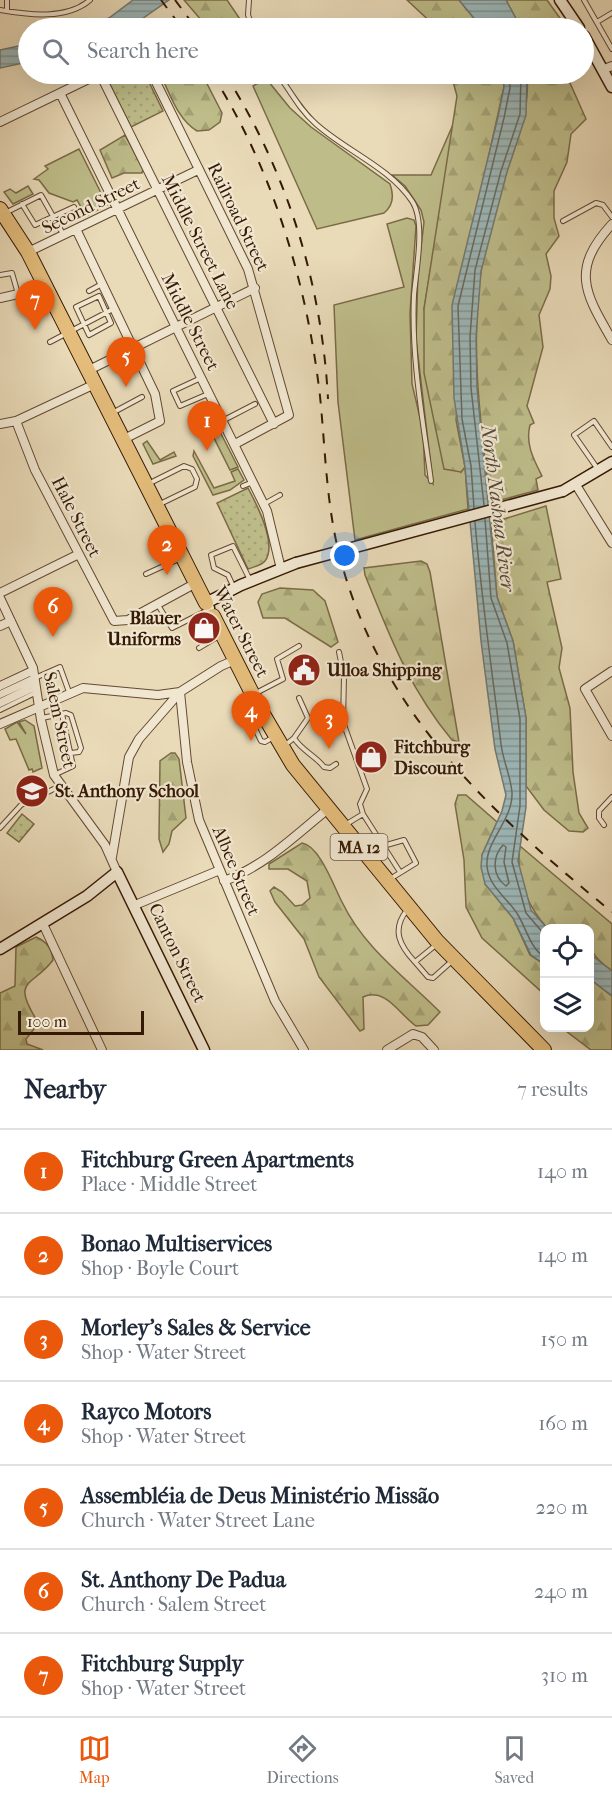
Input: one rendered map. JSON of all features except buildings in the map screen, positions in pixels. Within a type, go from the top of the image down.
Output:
[{"type":"highway","name":"Water Street","points":[[1,213],[28,252],[278,742],[342,827],[409,908],[454,959],[544,1050]]},
{"type":"street","points":[[560,0],[572,18]]},
{"type":"street","points":[[594,50],[607,68],[612,87]]},
{"type":"street","points":[[0,122],[78,84]]},
{"type":"street","name":"Middle Street Lane","points":[[104,84],[274,424]]},
{"type":"street","name":"Railroad Street","points":[[157,84],[241,253],[255,288],[289,416],[274,424]]},
{"type":"street","name":"Middle Street","points":[[60,93],[116,210],[264,504],[272,524],[281,569]]},
{"type":"street","name":"Second Street","points":[[28,252],[198,170]]},
{"type":"street","points":[[612,224],[591,256],[584,278],[591,301],[612,340]]},
{"type":"street","points":[[76,229],[153,386],[160,420],[124,439]]},
{"type":"street","points":[[0,298],[45,288]]},
{"type":"street","points":[[87,371],[255,288]]},
{"type":"street","points":[[0,424],[16,421],[95,384]]},
{"type":"street","name":"Hale Street","points":[[16,421],[36,470],[107,612],[117,622],[128,620],[158,605]]},
{"type":"street","points":[[235,444],[274,424]]},
{"type":"street","points":[[209,609],[234,588],[296,563],[563,491],[612,462]]},
{"type":"street","points":[[576,485],[612,543]]},
{"type":"street","points":[[0,593],[79,554]]},
{"type":"street","points":[[158,605],[196,583]]},
{"type":"street","name":"Salem Street","points":[[0,598],[35,680],[40,718],[54,775],[105,845],[117,872]]},
{"type":"street","points":[[0,626],[11,621]]},
{"type":"street","points":[[112,858],[129,757],[139,739],[180,692],[220,666],[235,660]]},
{"type":"street","points":[[612,671],[585,689],[612,736]]},
{"type":"street","points":[[0,724],[38,705],[83,688],[158,694],[180,692]]},
{"type":"street","name":"Albee Street","points":[[180,692],[194,799],[201,827],[275,1001],[304,1050]]},
{"type":"street","points":[[224,881],[247,872],[273,856],[328,809]]},
{"type":"street","points":[[135,905],[220,870]]},
{"type":"street","points":[[0,949],[87,896],[117,872]]},
{"type":"street","name":"Canton Street","points":[[117,872],[204,1050]]},
{"type":"street","points":[[43,924],[102,1050]]},
{"type":"street","points":[[387,1050],[413,1034],[418,1035],[434,1050]]},
{"type":"lane","points":[[7,0],[7,11]]},
{"type":"lane","points":[[0,10],[58,14],[79,9],[90,0]]},
{"type":"lane","points":[[249,0],[249,18]]},
{"type":"lane","points":[[584,0],[612,49]]},
{"type":"lane","points":[[597,22],[612,13]]},
{"type":"lane","points":[[285,84],[302,110],[315,123],[384,172],[414,204],[418,232],[413,327],[431,481]]},
{"type":"lane","points":[[1,213],[41,195],[64,235]]},
{"type":"lane","points":[[563,221],[596,203],[603,205],[612,217]]},
{"type":"lane","points":[[22,204],[34,224],[74,207]]},
{"type":"lane","points":[[0,274],[12,273],[18,294]]},
{"type":"lane","points":[[89,291],[103,284]]},
{"type":"lane","points":[[99,296],[108,312],[111,324],[90,335],[84,325],[76,306],[99,296]]},
{"type":"lane","points":[[50,342],[115,308]]},
{"type":"lane","points":[[201,378],[173,392],[173,396],[180,406],[208,393]]},
{"type":"lane","points":[[110,414],[142,398]]},
{"type":"lane","points":[[223,421],[255,404]]},
{"type":"lane","points":[[598,471],[574,435],[594,421],[612,447]]},
{"type":"lane","points":[[146,484],[184,466],[192,469],[197,479],[198,485],[194,489],[157,506]]},
{"type":"lane","points":[[243,486],[253,482]]},
{"type":"lane","points":[[264,504],[280,495]]},
{"type":"lane","points":[[234,588],[228,575],[214,568],[211,555],[233,546],[250,581]]},
{"type":"lane","points":[[146,574],[183,556]]},
{"type":"lane","points":[[158,605],[172,628],[209,609]]},
{"type":"lane","points":[[199,648],[222,634]]},
{"type":"lane","points":[[253,695],[283,679],[277,659],[299,646]]},
{"type":"lane","points":[[339,652],[344,677],[343,722],[368,789],[360,804],[363,814],[400,872]]},
{"type":"lane","points":[[0,697],[60,668],[69,693]]},
{"type":"lane","points":[[0,684],[35,680]]},
{"type":"lane","points":[[0,697],[35,680]]},
{"type":"lane","points":[[0,697],[35,680]]},
{"type":"lane","points":[[0,710],[35,680]]},
{"type":"lane","points":[[278,742],[294,738],[308,717],[299,698]]},
{"type":"lane","points":[[54,775],[72,768],[62,714]]},
{"type":"lane","points":[[40,718],[62,714],[71,715],[81,748],[71,753]]},
{"type":"lane","points":[[294,738],[301,749],[312,754],[324,767],[330,768],[336,764]]},
{"type":"lane","points":[[0,828],[18,806],[60,786]]},
{"type":"lane","points":[[604,825],[599,818],[599,811],[612,797]]},
{"type":"lane","points":[[342,827],[363,814]]},
{"type":"lane","points":[[383,846],[400,840],[406,841],[416,864],[387,882]]},
{"type":"lane","points":[[409,908],[400,919],[398,935],[400,943],[428,977],[433,978],[454,959]]},
{"type":"lane","points":[[416,962],[439,942]]},
{"type":"green space","points":[[184,0],[227,0],[239,18],[199,18]]},
{"type":"green space","points":[[407,0],[459,0],[474,18],[426,18]]},
{"type":"green space","points":[[506,0],[547,0],[560,18],[516,18]]},
{"type":"green space","points":[[110,84],[150,84],[163,111],[131,127]]},
{"type":"green space","points":[[165,84],[207,84],[222,113],[220,122],[209,130],[197,131],[184,120]]},
{"type":"green space","points":[[270,84],[290,108],[311,127],[390,184],[392,200],[390,207],[384,213],[317,229],[253,86]]},
{"type":"green space","points":[[454,84],[504,84],[478,204],[456,420],[465,467],[461,472],[444,469],[424,373],[424,309],[457,96]]},
{"type":"green space","points":[[527,84],[570,84],[586,119],[571,134],[567,162],[554,191],[554,218],[559,236],[546,254],[551,276],[550,289],[539,315],[543,347],[527,406],[534,423],[530,425],[529,445],[542,476],[536,479],[538,490],[490,503],[478,388],[476,330],[478,301],[489,234],[519,135],[527,99]]},
{"type":"green space","points":[[455,120],[424,309],[461,472],[465,467],[468,509],[355,540],[338,402],[334,305],[404,287],[387,224],[407,218],[414,220],[416,226],[410,313],[412,384],[423,430],[425,475],[433,484],[416,339],[418,273],[424,222],[421,210],[405,186],[392,175],[431,175]]},
{"type":"green space","points":[[125,135],[143,169],[142,173],[124,173],[112,178],[100,150]]},
{"type":"green space","points":[[79,149],[107,205],[86,216],[77,200],[73,202],[49,193],[39,180],[34,179],[48,169],[45,166]]},
{"type":"green space","points":[[28,186],[33,194],[13,204],[4,192],[10,189],[16,193]]},
{"type":"green space","points":[[215,422],[238,467],[230,470],[212,434],[214,433],[210,425]]},
{"type":"green space","points":[[147,441],[160,460],[174,452],[176,456],[153,464],[143,444]]},
{"type":"green space","points":[[194,451],[214,488],[235,481],[231,472],[238,469],[244,480],[230,490],[213,495],[193,456]]},
{"type":"green space","points":[[248,488],[264,524],[269,545],[265,561],[248,569],[217,503]]},
{"type":"green space","points":[[546,506],[561,579],[547,582],[562,648],[559,668],[570,708],[573,772],[579,813],[588,828],[583,832],[569,831],[544,810],[526,786],[526,718],[513,641],[497,597],[491,523]]},
{"type":"green space","points":[[421,561],[427,564],[430,572],[459,742],[452,740],[437,721],[412,681],[392,641],[365,575],[364,568]]},
{"type":"green space","points":[[280,588],[313,590],[325,601],[338,642],[331,647],[285,618],[263,618],[258,602],[262,594]]},
{"type":"green space","points":[[25,720],[34,726],[42,768],[33,772],[32,769],[29,770],[16,739],[10,740],[5,729],[17,722],[26,734],[19,722]]},
{"type":"green space","points":[[171,753],[175,753],[179,759],[186,818],[172,831],[169,844],[163,852],[159,839],[160,761]]},
{"type":"green space","points":[[458,795],[466,795],[497,822],[482,855],[485,884],[513,918],[530,955],[540,961],[540,990],[482,938],[466,907],[464,860],[455,804]]},
{"type":"green space","points":[[22,814],[34,824],[19,842],[7,833]]},
{"type":"green space","points":[[302,843],[315,851],[351,918],[373,948],[440,1012],[428,1025],[416,1026],[392,1003],[379,996],[371,995],[363,997],[364,1029],[360,1031],[319,977],[304,939],[275,902],[270,891],[274,887],[295,906],[302,905],[310,898],[307,881],[288,869],[269,869],[269,864]]},
{"type":"green space","points":[[520,846],[612,924],[612,971],[594,953],[594,924],[544,924],[524,890],[519,857]]},
{"type":"green space","points":[[36,937],[48,946],[53,960],[25,989],[25,996],[36,1019],[34,1029],[26,1039],[27,1044],[43,1050],[0,1050],[0,993],[15,986],[16,947]]},
{"type":"green space","points":[[594,982],[612,996],[612,1050],[591,1050],[567,1032],[594,1032]]},
{"type":"water","points":[[133,0],[169,0],[143,18],[109,18]]},
{"type":"water","points":[[459,0],[506,0],[516,18],[474,18]]},
{"type":"water","points":[[18,46],[18,64],[0,68],[0,50]]},
{"type":"water","points":[[504,84],[527,84],[526,115],[507,172],[481,271],[476,337],[477,388],[497,597],[513,641],[526,718],[526,807],[518,861],[531,910],[543,924],[540,924],[540,961],[531,955],[513,918],[485,884],[481,867],[482,855],[502,811],[506,795],[495,749],[481,641],[465,467],[454,398],[452,305],[498,117]]},
{"type":"water","points":[[594,957],[612,971],[612,996],[594,982]]},
{"type":"railway","points":[[161,0],[174,18]]},
{"type":"railway","points":[[175,0],[188,18]]},
{"type":"railway","points":[[218,84],[234,111],[270,188],[296,270],[314,354],[333,527],[354,603],[378,656],[408,706],[442,751],[481,794],[522,835],[612,912]]},
{"type":"railway","points":[[231,84],[266,150],[298,230],[318,313],[328,399]]},
{"type":"place","name":"Fitchburg Supply","points":[[35,330]]},
{"type":"place","name":"Assembléia de Deus Ministério Missão","points":[[126,387]]},
{"type":"place","name":"Fitchburg Green Apartments","points":[[207,451]]},
{"type":"place","name":"Bonao Multiservices","points":[[167,575]]},
{"type":"place","name":"Blauer Uniforms","points":[[204,628]]},
{"type":"place","name":"St. Anthony De Padua","points":[[53,637]]},
{"type":"place","name":"Ulloa Shipping","points":[[304,670]]},
{"type":"place","name":"Rayco Motors","points":[[251,741]]},
{"type":"place","name":"Morley's Sales & Service","points":[[329,749]]},
{"type":"place","name":"Fitchburg Discount","points":[[371,757]]},
{"type":"place","name":"St. Anthony School","points":[[32,791]]},
{"type":"water label","name":"North Nashua River","points":[[498,508]]}]
